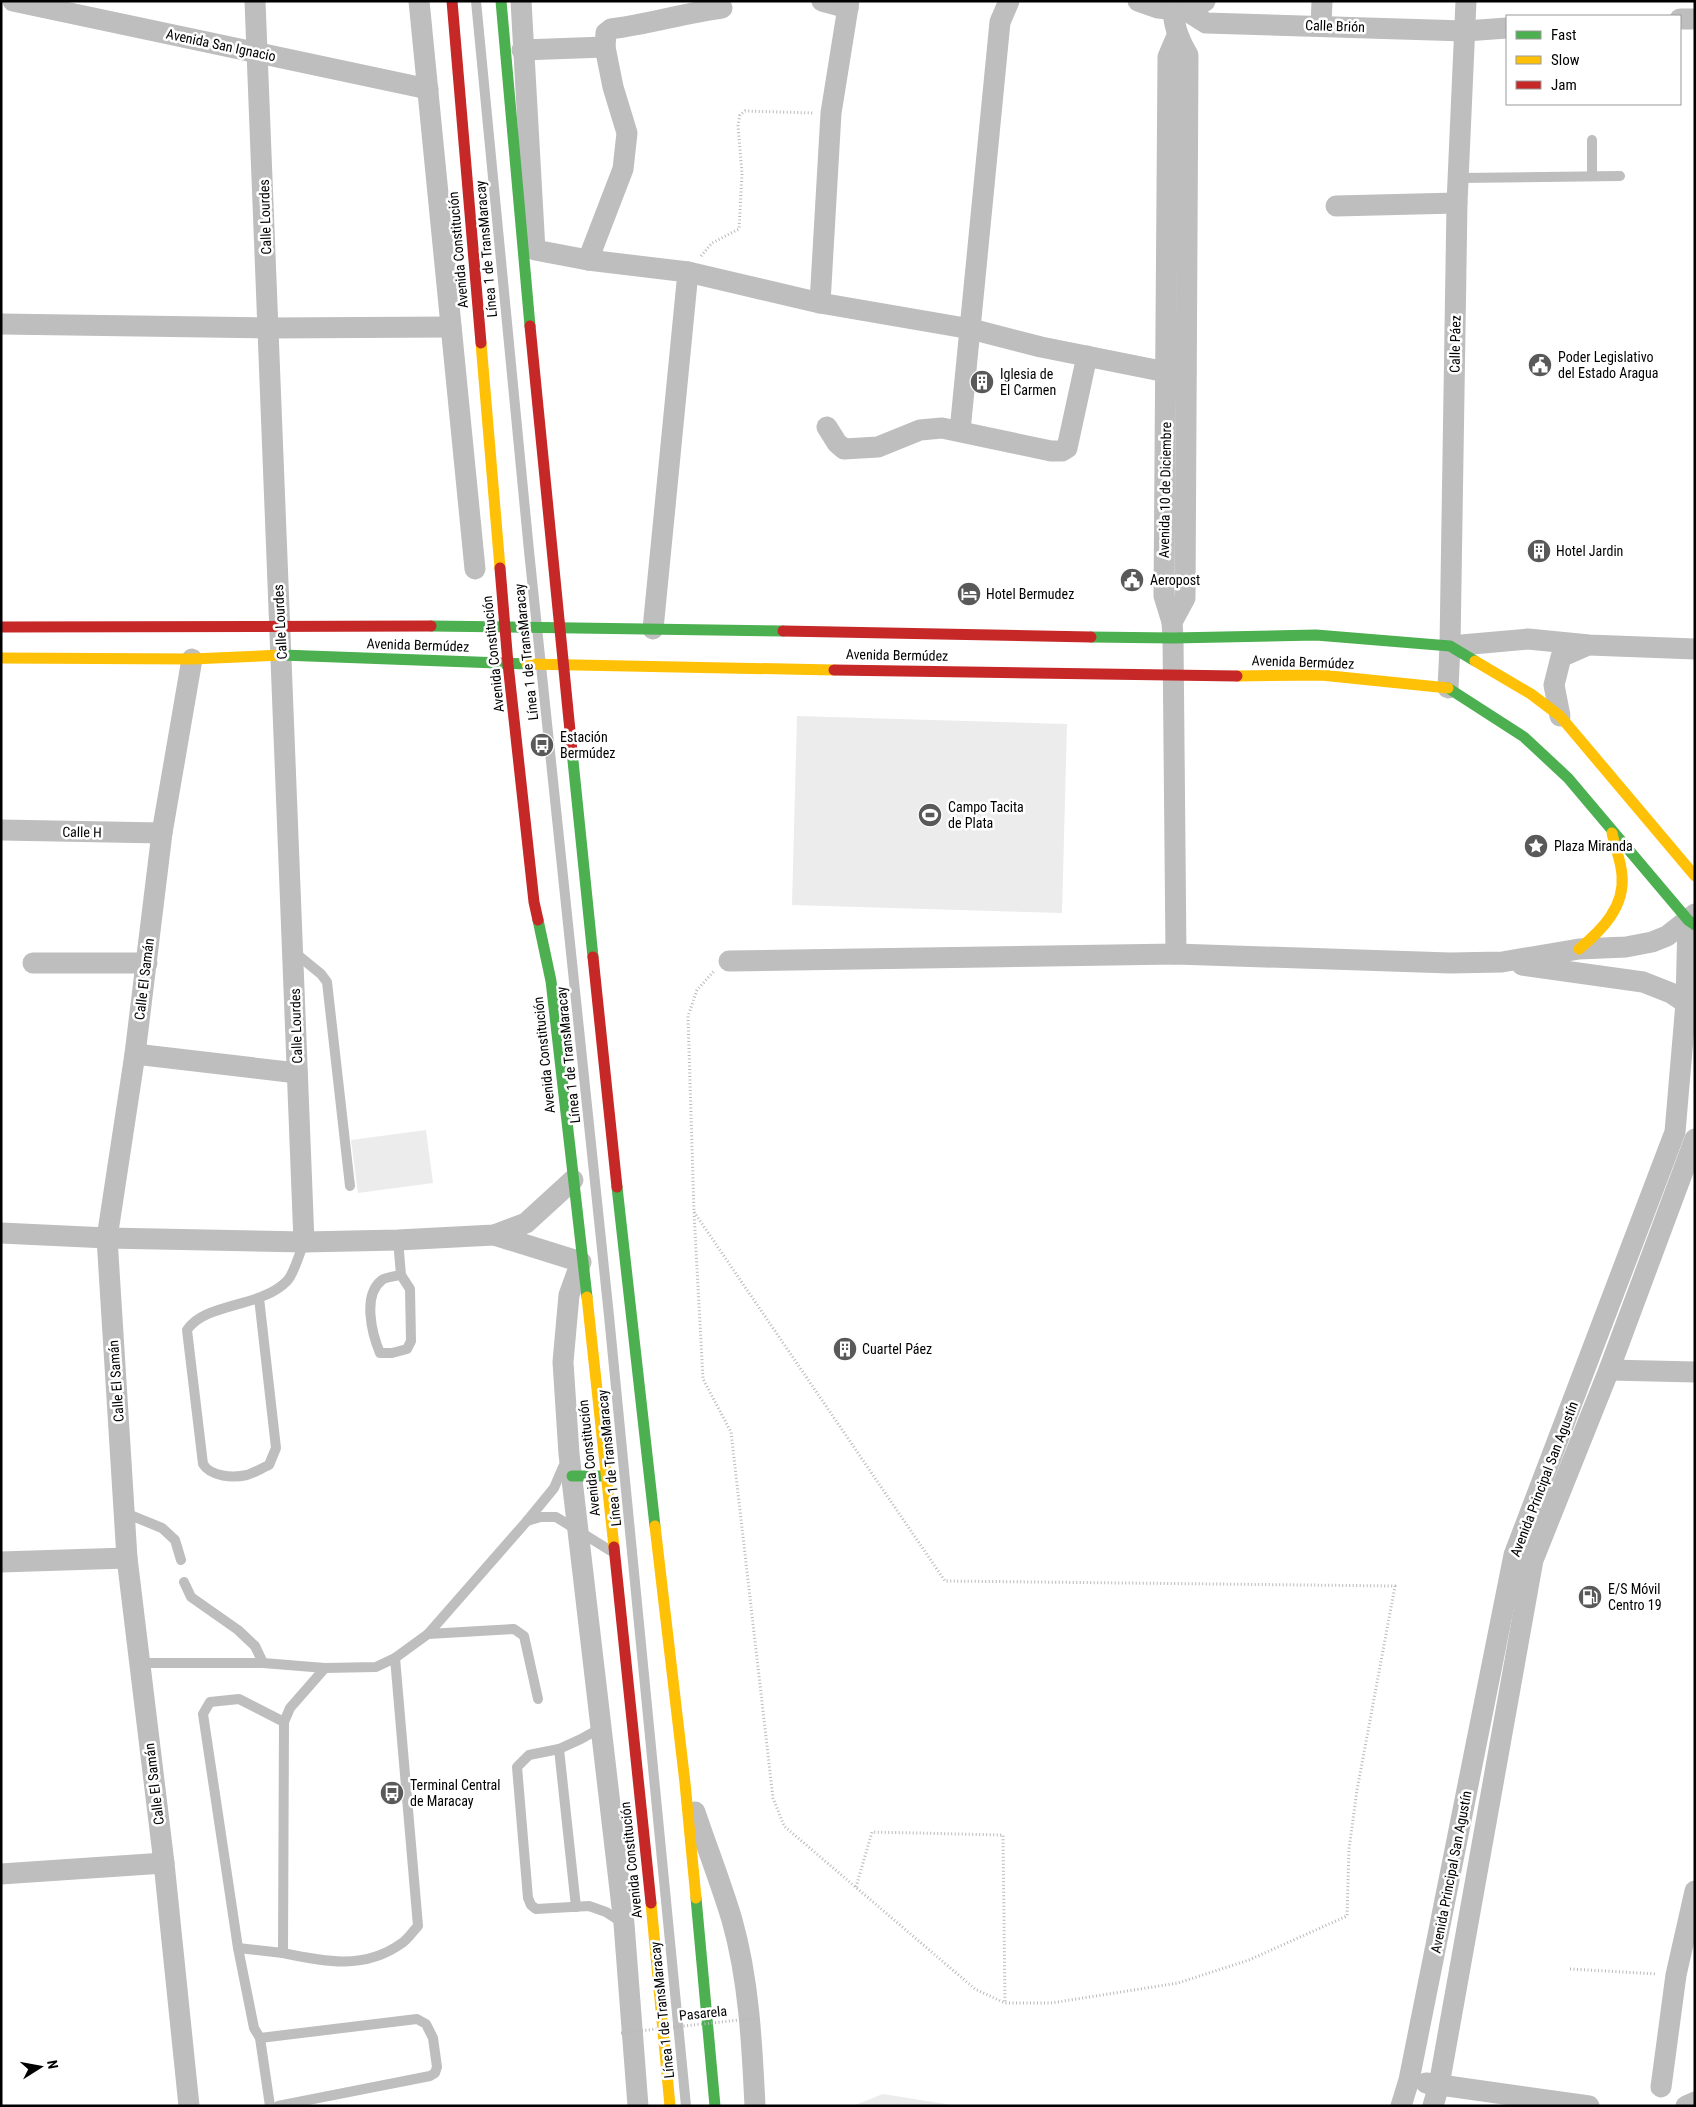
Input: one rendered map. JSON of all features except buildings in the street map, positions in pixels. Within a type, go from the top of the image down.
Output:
[{"type":"street","name":"Avenida San Ignacio","points":[[13,1],[428,89]]},
{"type":"street","name":"Calle Lourdes","points":[[255,1],[269,328],[278,625],[282,655],[304,1242]]},
{"type":"street","points":[[419,1],[475,569]]},
{"type":"street","name":"Avenida Constitución","points":[[452,1],[508,664],[534,902],[551,981],[606,1476],[659,1982],[670,2106]]},
{"type":"street","points":[[501,1],[522,248],[559,627],[605,1077],[685,1783],[715,2106]]},
{"type":"street","points":[[521,1],[522,50],[535,250],[588,260],[688,272],[820,303],[971,329],[1041,347],[1176,372]]},
{"type":"street","points":[[820,303],[831,113],[848,5],[822,1]]},
{"type":"street","points":[[960,431],[1000,22],[1009,1]]},
{"type":"street","name":"Calle Brión","points":[[1138,1],[1150,6],[1184,6],[1206,23],[1464,31],[1506,28]]},
{"type":"street","points":[[1321,26],[1322,1]]},
{"type":"street","name":"Calle Páez","points":[[1448,688],[1457,203],[1466,1]]},
{"type":"street","name":"Avenida 10 de Diciembre","points":[[1172,630],[1185,598],[1176,372],[1188,55],[1177,36],[1184,6]]},
{"type":"street","points":[[588,260],[623,169],[627,133],[613,87],[605,47],[606,33],[611,29],[672,18],[685,13],[722,8]]},
{"type":"street","points":[[1681,19],[1695,18]]},
{"type":"street","points":[[522,50],[605,47]]},
{"type":"street","points":[[1336,206],[1457,203]]},
{"type":"street","points":[[653,629],[688,272]]},
{"type":"street","points":[[1,324],[269,328],[451,327]]},
{"type":"street","points":[[827,427],[837,443],[844,449],[878,447],[920,430],[942,428],[1051,451],[1062,451],[1067,448],[1087,356]]},
{"type":"street","name":"Avenida Bermúdez","points":[[1,627],[278,625],[653,629],[1172,630],[1316,635],[1450,646],[1532,694],[1560,716],[1695,876]]},
{"type":"street","points":[[1172,630],[1176,954]]},
{"type":"street","points":[[1450,646],[1528,640],[1589,645],[1695,649]]},
{"type":"street","points":[[1560,716],[1554,685],[1561,657],[1589,645]]},
{"type":"street","name":"Avenida Bermúdez","points":[[1,658],[192,659],[282,655],[508,664],[1173,676],[1321,675],[1448,688],[1524,736],[1568,778],[1611,829],[1693,919]]},
{"type":"street","name":"Calle El Samán","points":[[188,2106],[164,1863],[127,1558],[107,1238],[147,963],[162,833],[192,659]]},
{"type":"street","points":[[1578,949],[1596,936],[1618,904],[1622,877],[1611,829]]},
{"type":"street","name":"Calle H","points":[[1,830],[162,833]]},
{"type":"street","points":[[730,961],[1176,954],[1450,963],[1502,962],[1578,949],[1626,947],[1652,942],[1667,936],[1693,919]]},
{"type":"street","name":"Avenida Principal San Agustín","points":[[1401,2106],[1409,2080],[1514,1555],[1609,1370],[1688,1136],[1686,1003],[1693,919]]},
{"type":"street","points":[[1502,962],[1643,982],[1670,993],[1686,1003]]},
{"type":"street","points":[[33,963],[147,963]]},
{"type":"street","points":[[134,1054],[297,1073]]},
{"type":"street","name":"Avenida Principal San Agustín","points":[[1433,2106],[1439,2085],[1533,1560],[1557,1472],[1688,1136]]},
{"type":"street","points":[[1,1233],[107,1238],[304,1242],[494,1235],[526,1222],[573,1180]]},
{"type":"street","points":[[494,1235],[581,1262],[569,1295],[563,1362],[569,1454],[624,1924],[638,2106]]},
{"type":"street","points":[[1609,1370],[1695,1372]]},
{"type":"street","points":[[572,1476],[606,1476]]},
{"type":"street","points":[[1,1562],[127,1558]]},
{"type":"street","points":[[685,1783],[732,1920],[741,1961],[752,2049],[755,2106]]},
{"type":"street","points":[[1464,1804],[1488,1809]]},
{"type":"street","points":[[1,1874],[164,1863]]},
{"type":"street","points":[[1660,2087],[1676,1975],[1695,1891]]},
{"type":"street","points":[[1439,1930],[1466,1933]]},
{"type":"street","points":[[1409,2080],[1590,2106]]},
{"type":"street","points":[[1686,2106],[1695,2102]]},
{"type":"lane","name":"Línea 1 de TransMaracay","points":[[476,1],[537,627],[612,1346],[686,2106]]},
{"type":"lane","points":[[1592,140],[1592,176]]},
{"type":"lane","points":[[1458,178],[1620,176]]},
{"type":"lane","points":[[293,951],[321,974],[327,982],[350,1186]]},
{"type":"lane","points":[[398,1240],[401,1275],[410,1289],[411,1341],[407,1349],[392,1353],[380,1353],[375,1341],[370,1303],[373,1291],[382,1280],[401,1275]]},
{"type":"lane","points":[[259,1298],[276,1448],[269,1465],[246,1475],[221,1475],[207,1470],[203,1464],[187,1330],[192,1323],[204,1316],[269,1294],[288,1280],[304,1242]]},
{"type":"lane","points":[[140,1662],[263,1663],[325,1668],[376,1667],[395,1658],[428,1634],[527,1521],[554,1488],[569,1454]]},
{"type":"lane","points":[[125,1514],[162,1528],[175,1540],[181,1560]]},
{"type":"lane","points":[[527,1521],[542,1517],[556,1518],[614,1553]]},
{"type":"lane","points":[[184,1582],[192,1597],[238,1630],[255,1646],[263,1663]]},
{"type":"lane","points":[[428,1634],[514,1629],[524,1636],[538,1699]]},
{"type":"lane","points":[[238,1948],[284,1954],[323,1962],[369,1960],[402,1943],[418,1926],[395,1658]]},
{"type":"lane","points":[[284,1954],[284,1722],[290,1708],[325,1668]]},
{"type":"lane","points":[[270,2106],[260,2038],[254,2028],[238,1948],[203,1714],[210,1702],[239,1699],[284,1722]]},
{"type":"lane","points":[[601,1721],[597,1730],[559,1749],[529,1755],[517,1767],[528,1898],[531,1905],[536,1909],[589,1906],[606,1912],[624,1924]]},
{"type":"lane","points":[[559,1749],[576,1906]]},
{"type":"lane","points":[[260,2038],[417,2019],[426,2024],[433,2038],[437,2067],[435,2073],[430,2076],[278,2106]]},
{"type":"path","points":[[688,272],[712,243],[739,229],[742,174],[738,126],[740,115],[746,111],[831,113]]},
{"type":"path","points":[[694,1212],[945,1582],[1395,1586],[1357,1790],[1349,1849],[1347,1916],[1249,1960],[1178,1983],[1050,2003],[1005,2003],[975,1989],[784,1826],[773,1798],[731,1432],[704,1379],[694,1212],[688,1016],[697,990],[711,972],[730,961]]},
{"type":"path","points":[[856,1887],[872,1832],[1003,1835],[1005,2003]]},
{"type":"path","points":[[1570,1968],[1676,1975]]},
{"type":"path","name":"Pasarela","points":[[622,2033],[757,2018]]},
{"type":"shaded area","name":"Campo Tacita de Plata","points":[[797,716],[1067,724],[1062,913],[792,905]]},
{"type":"shaded area","points":[[426,1130],[433,1183],[358,1193],[351,1140]]},
{"type":"shaded area","points":[[883,2094],[958,2106],[853,2106]]},
{"type":"traffic: fast","points":[[501,1],[530,326]]},
{"type":"traffic: fast","points":[[431,626],[783,631]]},
{"type":"traffic: fast","points":[[1091,637],[1173,638],[1316,635],[1450,646],[1475,661]]},
{"type":"traffic: fast","points":[[282,655],[527,664]]},
{"type":"traffic: fast","points":[[1448,688],[1524,737],[1568,778],[1688,920],[1695,925]]},
{"type":"traffic: fast","points":[[572,751],[593,957]]},
{"type":"traffic: fast","points":[[538,920],[551,981],[587,1297]]},
{"type":"traffic: fast","points":[[617,1187],[655,1526]]},
{"type":"traffic: fast","points":[[572,1476],[607,1476]]},
{"type":"traffic: fast","points":[[696,1898],[715,2106]]},
{"type":"traffic: slow","points":[[481,343],[500,568]]},
{"type":"traffic: slow","points":[[1,658],[192,659],[282,655]]},
{"type":"traffic: slow","points":[[1475,661],[1531,694],[1560,716],[1695,876]]},
{"type":"traffic: slow","points":[[527,664],[834,670]]},
{"type":"traffic: slow","points":[[1237,676],[1321,675],[1448,688]]},
{"type":"traffic: slow","points":[[1579,949],[1604,926],[1620,897],[1622,875],[1612,833]]},
{"type":"traffic: slow","points":[[587,1297],[614,1547]]},
{"type":"traffic: slow","points":[[655,1526],[685,1783],[696,1898]]},
{"type":"traffic: slow","points":[[651,1903],[670,2106]]},
{"type":"traffic: jam","points":[[452,1],[481,343]]},
{"type":"traffic: jam","points":[[530,326],[572,751]]},
{"type":"traffic: jam","points":[[500,568],[508,664],[534,902],[538,920]]},
{"type":"traffic: jam","points":[[1,627],[431,626]]},
{"type":"traffic: jam","points":[[783,631],[1091,637]]},
{"type":"traffic: jam","points":[[834,670],[1237,676]]},
{"type":"traffic: jam","points":[[593,957],[617,1187]]},
{"type":"traffic: jam","points":[[614,1547],[651,1903]]},
{"type":"place","name":"Poder Legislativo del Estado Aragua","points":[[1540,365]]},
{"type":"place","name":"Iglesia de El Carmen","points":[[982,382]]},
{"type":"place","name":"Hotel Jardin","points":[[1539,551]]},
{"type":"place","name":"Aeropost","points":[[1132,580]]},
{"type":"place","name":"Hotel Bermudez","points":[[969,594]]},
{"type":"place","name":"Estación Bermúdez","points":[[542,745]]},
{"type":"place","name":"Campo Tacita de Plata","points":[[930,815]]},
{"type":"place","name":"Plaza Miranda","points":[[1536,846]]},
{"type":"place","name":"Cuartel Páez","points":[[845,1349]]},
{"type":"place","name":"E/S Móvil Centro 19","points":[[1590,1597]]},
{"type":"place","name":"Terminal Central de Maracay","points":[[392,1793]]}]
